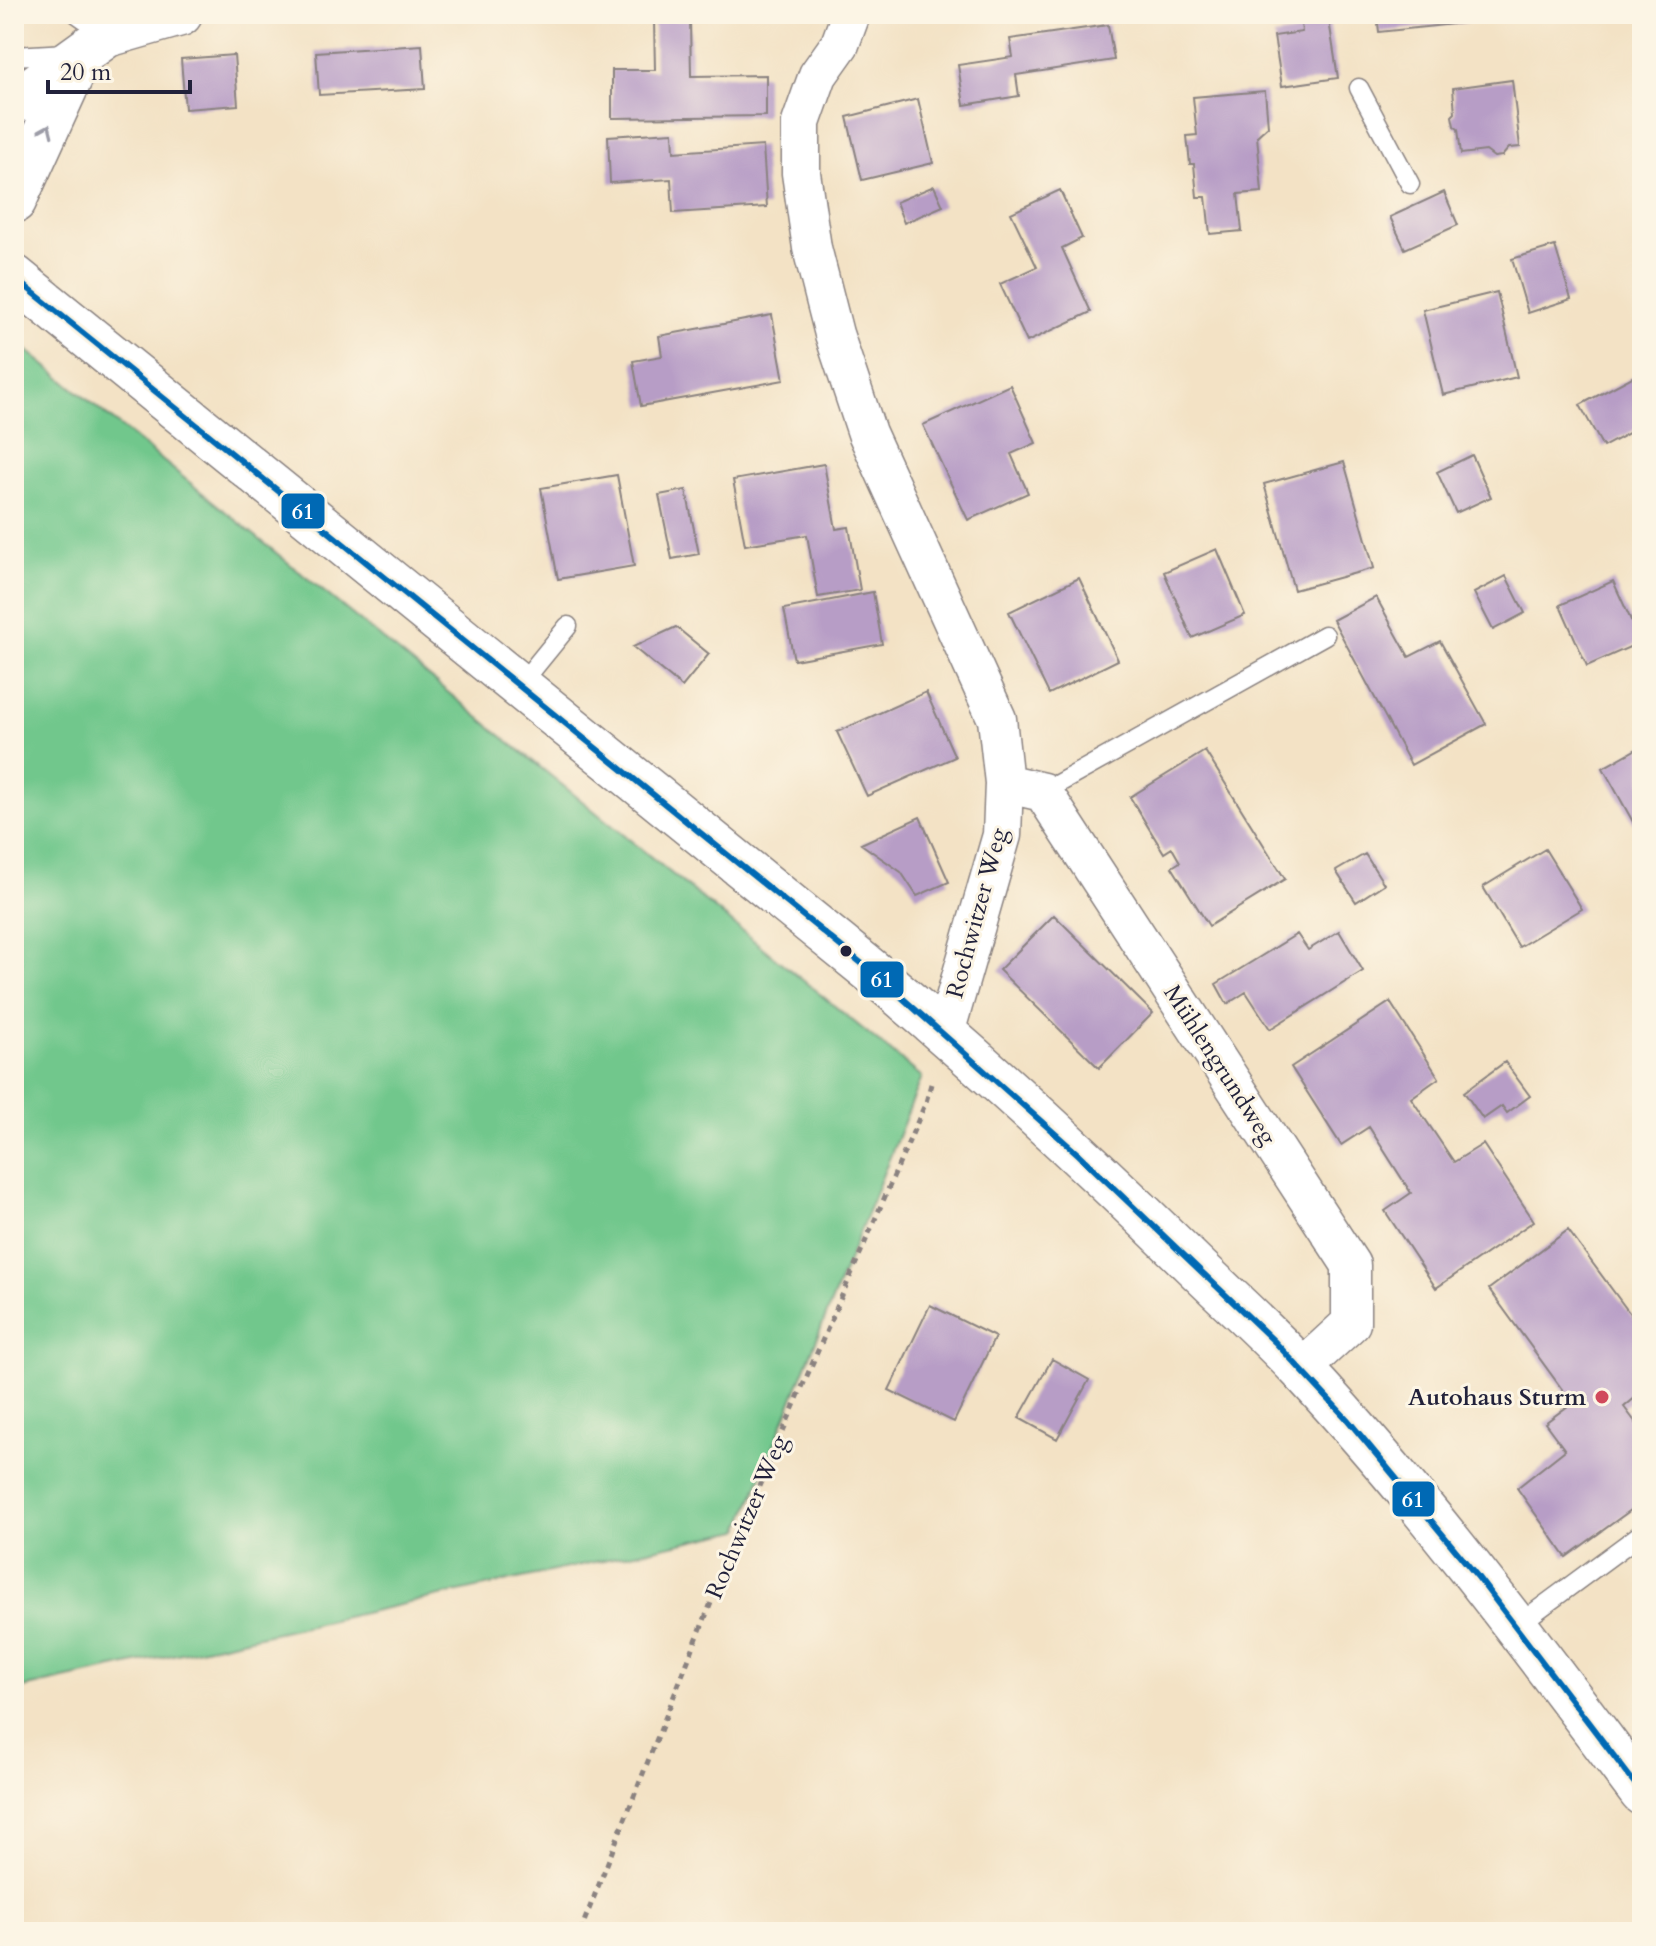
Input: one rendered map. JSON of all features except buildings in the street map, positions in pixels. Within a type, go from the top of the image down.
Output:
[{"type":"street","points":[[14,102],[89,34],[180,14]]},
{"type":"street","name":"Rochwitzer Weg","points":[[851,14],[840,44],[818,75],[801,123],[801,173],[812,248],[834,334],[867,433],[997,719],[1004,783],[1002,835],[945,1033]]},
{"type":"street","points":[[14,201],[89,34]]},
{"type":"street","points":[[14,277],[945,1033],[1109,1182],[1301,1369],[1411,1495],[1516,1626],[1642,1793]]},
{"type":"street","points":[[1004,783],[1043,792]]},
{"type":"street","name":"Mühlengrundweg","points":[[1043,792],[1351,1265],[1351,1323],[1301,1369]]},
{"type":"lane","points":[[14,56],[89,34]]},
{"type":"lane","points":[[1359,88],[1410,184]]},
{"type":"lane","points":[[520,685],[568,626]]},
{"type":"lane","points":[[1043,792],[1325,635]]},
{"type":"lane","points":[[1516,1626],[1642,1533]]},
{"type":"path","name":"Rochwitzer Weg","points":[[580,1932],[740,1530],[926,1102],[945,1033]]},
{"type":"green space","points":[[14,340],[922,1077],[740,1530],[14,1690]]},
{"type":"transit line","name":"61","points":[[14,277],[881,979],[1078,1154],[1275,1342],[1347,1419],[1477,1576],[1642,1793]]},
{"type":"place","name":"Autohaus Sturm","points":[[1602,1397]]}]
